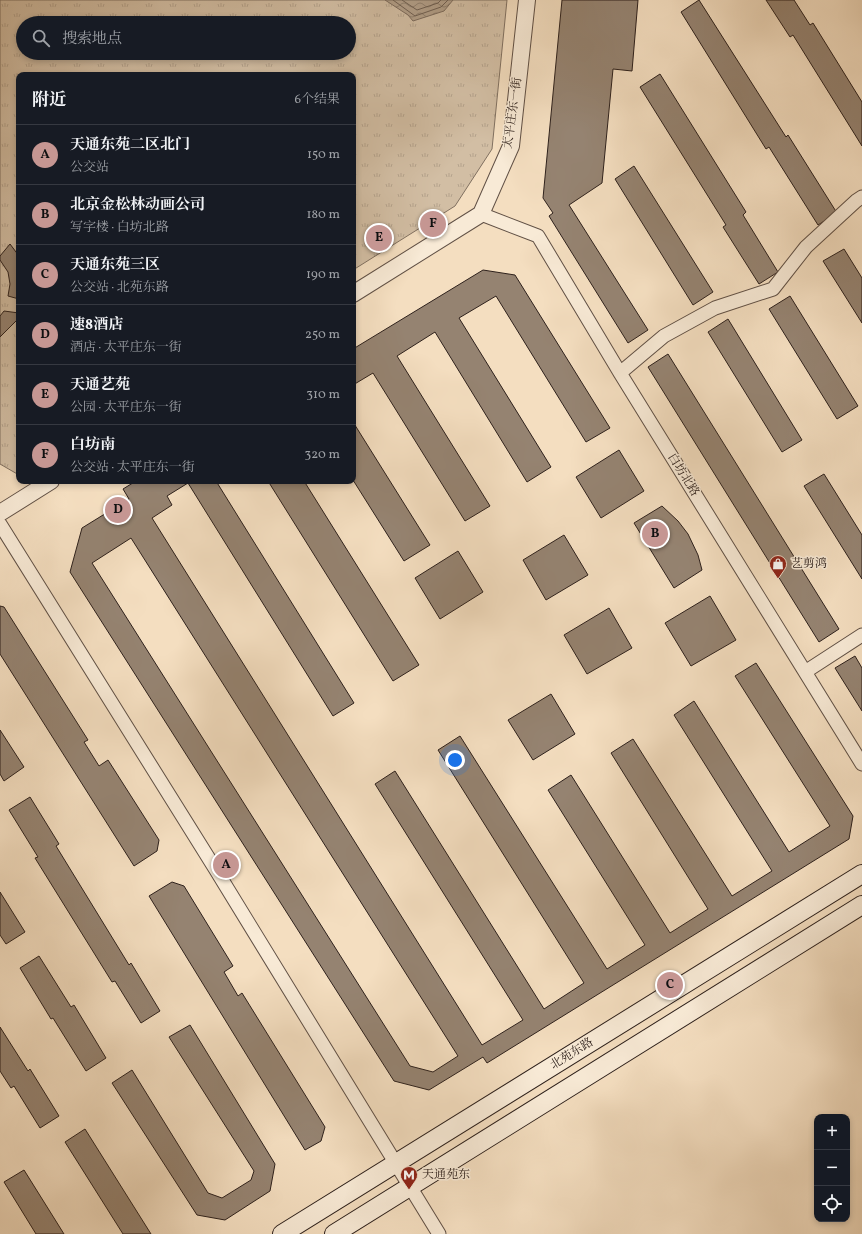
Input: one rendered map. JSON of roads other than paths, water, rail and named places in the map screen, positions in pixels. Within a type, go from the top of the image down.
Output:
[{"type":"main road","name":"北苑东路","points":[[282,1234],[862,874]]},
{"type":"main road","points":[[334,1234],[862,905]]},
{"type":"street","name":"太平庄东一街","points":[[481,214],[511,146],[527,0]]},
{"type":"street","points":[[620,373],[664,336],[715,308],[773,288],[806,247],[856,200],[862,197]]},
{"type":"street","points":[[356,292],[481,214]]},
{"type":"street","name":"白坊北路","points":[[481,214],[538,236],[620,373],[862,764]]},
{"type":"street","points":[[0,513],[46,484]]},
{"type":"street","points":[[0,524],[216,870],[439,1234]]},
{"type":"street","points":[[805,672],[862,635]]},
{"type":"water","points":[[385,0],[453,0],[444,11],[413,21],[408,15]]},
{"type":"place","name":"白坊南","points":[[433,224]]},
{"type":"place","name":"天通艺苑","points":[[379,238]]},
{"type":"place","name":"速8酒店","points":[[118,510]]},
{"type":"place","name":"北京金松林动画公司","points":[[655,534]]},
{"type":"place","name":"艺剪鸿","points":[[778,579]]},
{"type":"place","name":"天通东苑二区北门","points":[[226,865]]},
{"type":"place","name":"天通东苑三区","points":[[670,985]]},
{"type":"place","name":"天通苑东","points":[[409,1190]]}]
